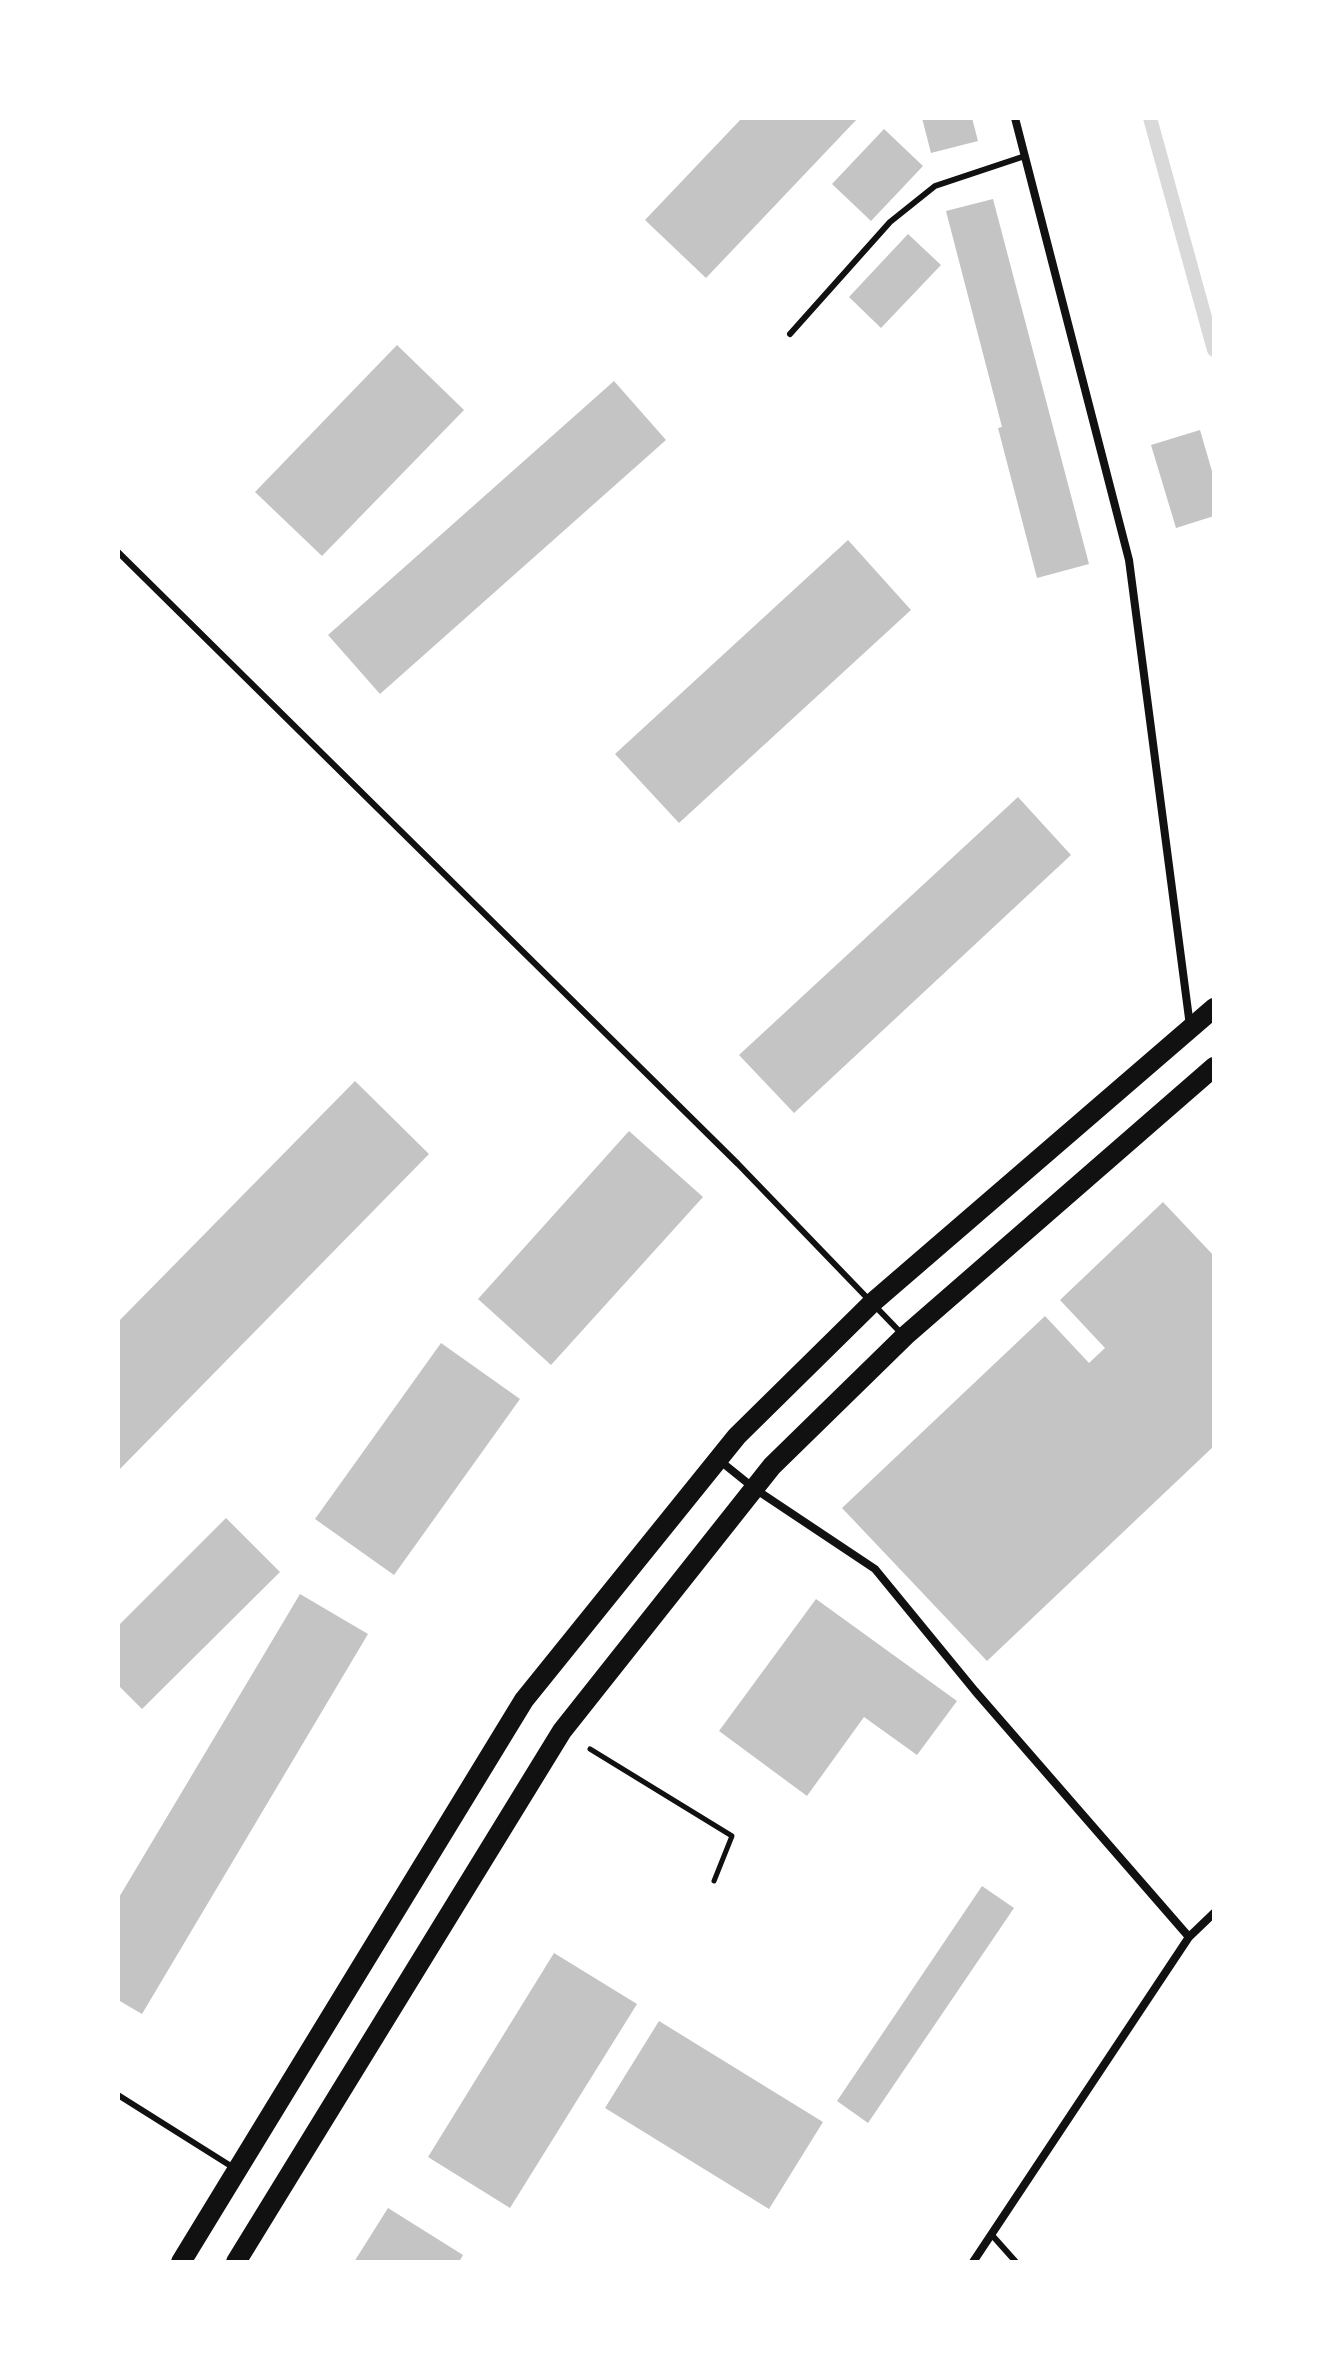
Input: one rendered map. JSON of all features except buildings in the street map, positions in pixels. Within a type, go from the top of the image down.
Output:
[{"type":"main road","points":[[181,2262],[524,1700],[737,1436],[872,1303],[1214,1008]]},
{"type":"main road","points":[[236,2262],[562,1731],[772,1466],[905,1336],[1214,1067]]},
{"type":"street","points":[[1015,118],[1129,560],[1190,1026]]},
{"type":"street","points":[[719,1460],[755,1489],[875,1569],[975,1691],[1189,1937]]},
{"type":"street","points":[[973,2262],[1189,1937],[1214,1913]]},
{"type":"lane","points":[[790,334],[890,222],[935,186],[1025,156]]},
{"type":"lane","points":[[118,552],[716,1142],[905,1336]]},
{"type":"lane","points":[[118,2095],[237,2170]]},
{"type":"lane","points":[[991,2234],[1016,2262]]},
{"type":"path","points":[[562,1731],[732,1836],[714,1881]]},
{"type":"waterway","points":[[1150,118],[1214,350]]}]
